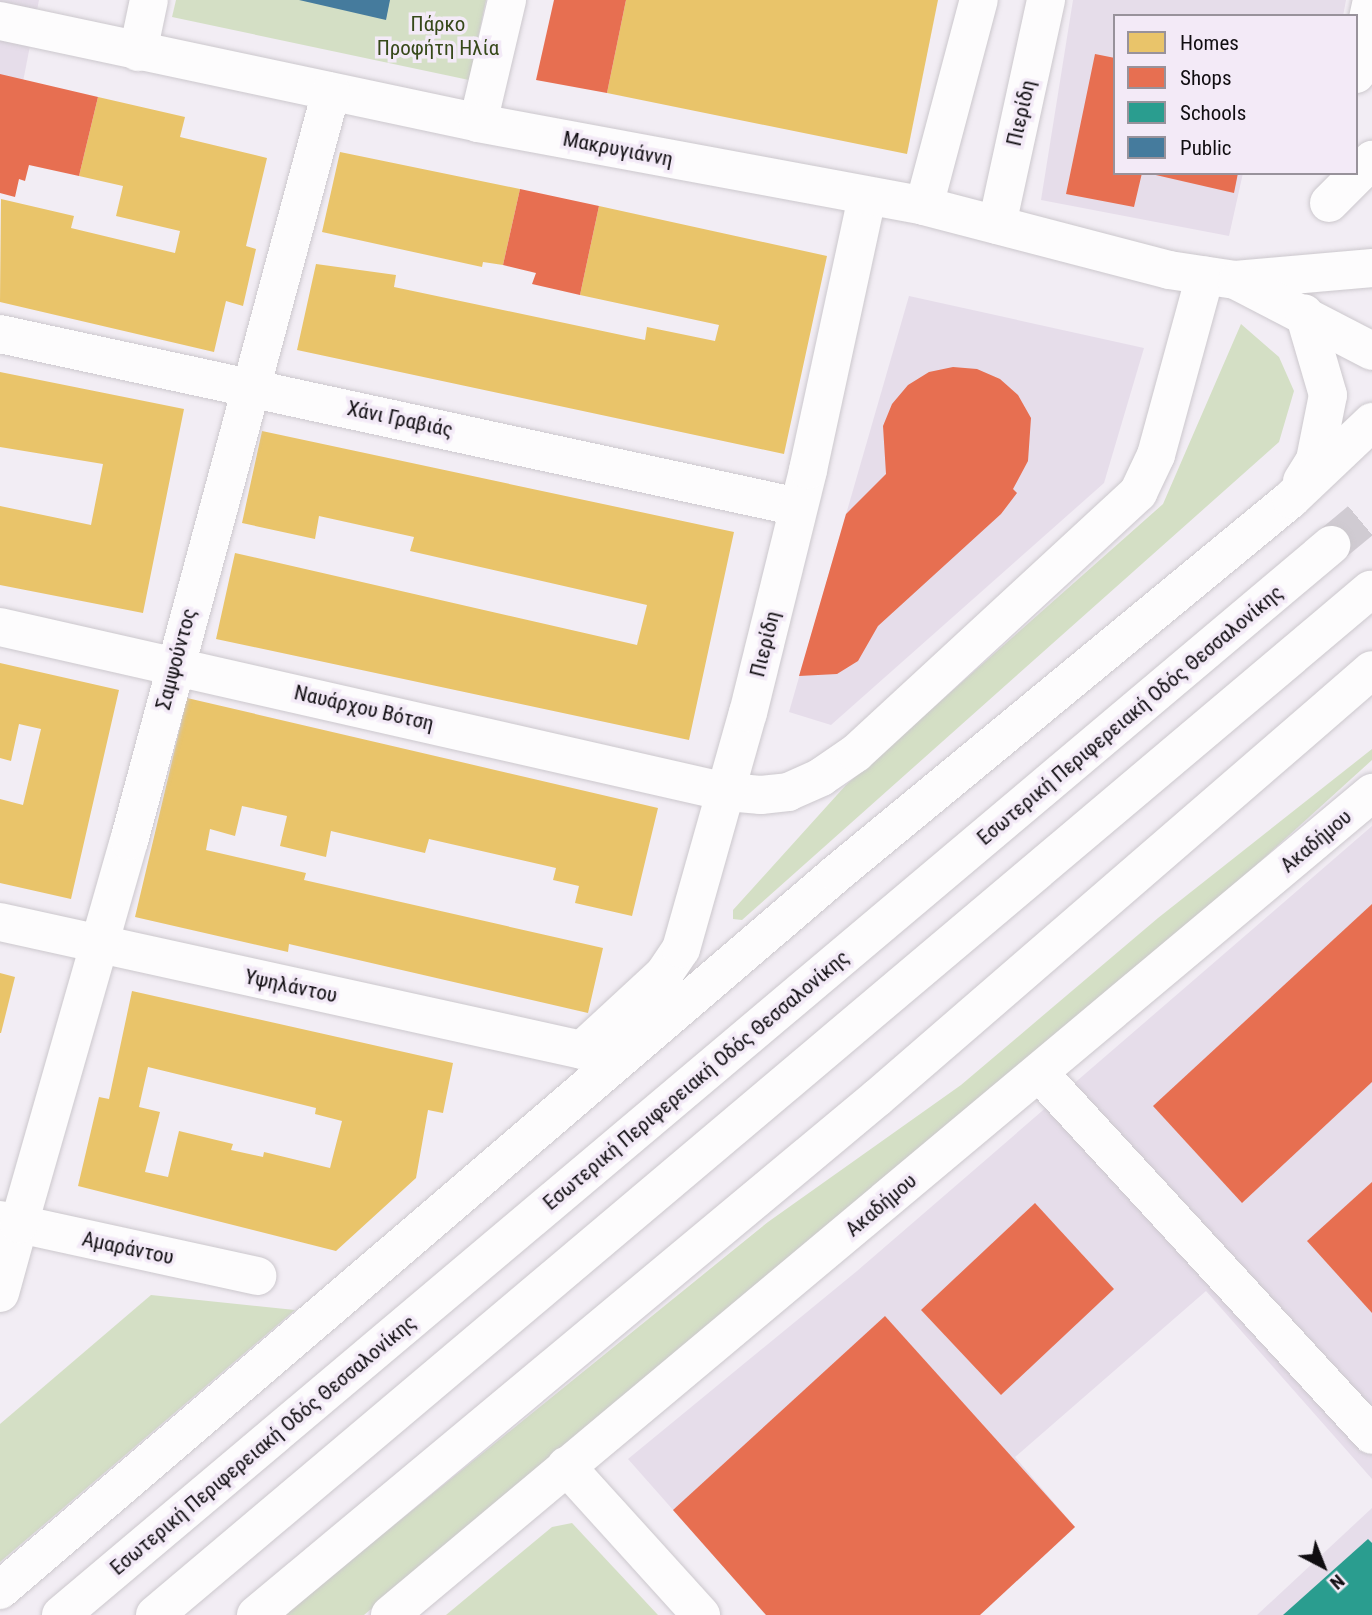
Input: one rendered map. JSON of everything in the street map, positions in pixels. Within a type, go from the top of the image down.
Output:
[{"type":"main road","points":[[138,51],[149,0]]},
{"type":"main road","points":[[478,123],[507,0]]},
{"type":"main road","points":[[924,206],[979,0]]},
{"type":"main road","name":"Πιερίδη","points":[[997,225],[1046,0]]},
{"type":"main road","points":[[1358,65],[1372,0]]},
{"type":"main road","name":"Μακρυγιάννη","points":[[0,21],[478,123],[924,206],[1220,278],[1304,313],[1372,351]]},
{"type":"main road","name":"Σαμψούντος","points":[[0,1293],[10,1222],[99,943],[331,92]]},
{"type":"main road","points":[[1358,174],[1372,160]]},
{"type":"main road","points":[[1335,175],[1329,203],[1357,175]]},
{"type":"main road","name":"Πιερίδη","points":[[582,1050],[675,961],[727,792],[799,507],[867,196]]},
{"type":"main road","name":"Μακρυγιάννη","points":[[1220,278],[1372,268]]},
{"type":"main road","name":"Ναυάρχου Βότση","points":[[0,627],[174,664],[727,792],[775,795],[821,777],[856,753],[1120,513],[1150,470],[1220,278]]},
{"type":"main road","points":[[1291,499],[1315,460],[1328,395],[1304,313]]},
{"type":"main road","name":"Χάνι Γραβιάς","points":[[0,334],[799,507]]},
{"type":"main road","points":[[0,1590],[837,873],[1291,499],[1372,422]]},
{"type":"main road","name":"Εσωτερική Περιφερειακή Οδός Θεσσαλονίκης","points":[[61,1615],[1331,545]]},
{"type":"main road","points":[[155,1615],[1370,590]]},
{"type":"main road","points":[[256,1615],[877,1098],[1372,670]]},
{"type":"main road","name":"Ακαδήμου","points":[[390,1615],[565,1466],[1040,1074],[1372,793]]},
{"type":"main road","name":"Υψηλάντου","points":[[0,922],[582,1050]]},
{"type":"main road","points":[[1040,1074],[1372,1435]]},
{"type":"main road","name":"Αμαράντου","points":[[10,1222],[257,1276]]},
{"type":"main road","points":[[565,1466],[701,1615]]},
{"type":"shaded area","points":[[0,0],[39,0],[8,158],[0,156]]},
{"type":"shaded area","points":[[1073,0],[1346,0],[1343,14],[1113,14],[1113,175],[1243,175],[1229,236],[1041,200]]},
{"type":"shaded area","points":[[909,296],[1144,348],[1104,483],[831,725],[789,712]]},
{"type":"shaded area","points":[[1372,826],[1372,1479],[1206,1291],[1015,1457],[1075,1527],[980,1615],[766,1615],[628,1459],[857,1271]]},
{"type":"shaded area","points":[[1372,1508],[1372,1615],[1257,1615]]},
{"type":"green space","name":"Πάρκο Προφήτη Ηλία","points":[[176,0],[486,0],[469,80],[172,17]]},
{"type":"green space","points":[[1241,324],[1279,357],[1294,391],[1279,442],[742,920],[733,919],[733,910],[846,785],[1163,504]]},
{"type":"green space","points":[[1372,749],[1372,760],[1200,916],[364,1615],[283,1615],[768,1222],[961,1085],[1158,918]]},
{"type":"green space","points":[[151,1295],[295,1310],[0,1562],[0,1424]]},
{"type":"green space","points":[[572,1523],[658,1615],[446,1615],[552,1527]]},
{"type":"building: Homes","points":[[626,0],[938,0],[907,154],[607,93]]},
{"type":"building: Homes","points":[[98,97],[185,117],[180,137],[267,158],[246,246],[256,249],[243,306],[226,301],[214,352],[0,302],[1,199],[74,216],[71,228],[175,253],[180,231],[116,216],[123,186],[79,176]]},
{"type":"building: Homes","points":[[340,152],[520,189],[503,265],[483,262],[482,267],[322,232]]},
{"type":"building: Homes","points":[[599,206],[827,256],[784,454],[297,350],[316,264],[396,275],[394,287],[645,340],[647,327],[715,341],[719,325],[580,295]]},
{"type":"building: Homes","points":[[0,372],[184,409],[143,613],[0,585],[0,506],[91,525],[103,464],[0,447]]},
{"type":"building: Homes","points":[[262,431],[734,532],[689,740],[216,639],[235,553],[637,645],[647,605],[410,551],[414,537],[319,516],[315,539],[242,523]]},
{"type":"building: Homes","points":[[0,663],[119,690],[71,899],[0,883],[0,799],[23,805],[41,729],[19,724],[11,761],[0,758]]},
{"type":"building: Homes","points":[[187,698],[658,808],[632,916],[575,903],[579,886],[553,880],[556,868],[429,839],[425,853],[331,831],[326,857],[280,846],[287,816],[242,806],[235,836],[210,829],[206,850],[306,873],[304,880],[603,948],[588,1013],[289,944],[288,952],[135,917]]},
{"type":"building: Homes","points":[[0,973],[15,977],[1,1033],[0,1033]]},
{"type":"building: Homes","points":[[132,991],[453,1063],[443,1113],[428,1110],[416,1178],[336,1251],[78,1186],[99,1097],[109,1099]],"holes":[[[148,1067],[316,1108],[315,1114],[342,1121],[330,1168],[264,1152],[263,1157],[231,1150],[233,1144],[179,1131],[168,1177],[145,1172],[160,1112],[139,1107]]]},
{"type":"building: Shops","points":[[554,0],[626,0],[607,93],[536,80]]},
{"type":"building: Shops","points":[[1095,54],[1113,58],[1113,175],[1142,175],[1134,207],[1066,194]]},
{"type":"building: Shops","points":[[0,74],[98,97],[79,176],[29,165],[25,181],[19,179],[15,197],[0,193]]},
{"type":"building: Shops","points":[[1156,175],[1238,175],[1234,193]]},
{"type":"building: Shops","points":[[520,189],[599,206],[580,295],[532,284],[536,273],[503,265]]},
{"type":"building: Shops","points":[[953,367],[977,369],[1000,379],[1018,395],[1031,418],[1028,461],[1013,489],[1017,493],[1001,514],[878,626],[858,661],[837,674],[799,676],[846,514],[886,474],[883,426],[892,404],[908,385],[929,372]]},
{"type":"building: Shops","points":[[1372,904],[1372,1082],[1242,1203],[1153,1106]]},
{"type":"building: Shops","points":[[1372,1182],[1372,1313],[1307,1241]]},
{"type":"building: Shops","points":[[1035,1203],[1114,1289],[1001,1395],[921,1310]]},
{"type":"building: Shops","points":[[885,1316],[1075,1527],[980,1615],[766,1615],[673,1510]]},
{"type":"building: Schools","points":[[1368,1539],[1372,1543],[1372,1615],[1283,1615]]},
{"type":"building: Public","points":[[299,0],[390,0],[386,20]]},
{"type":"tunnel","points":[[1331,545],[1372,511]]}]
